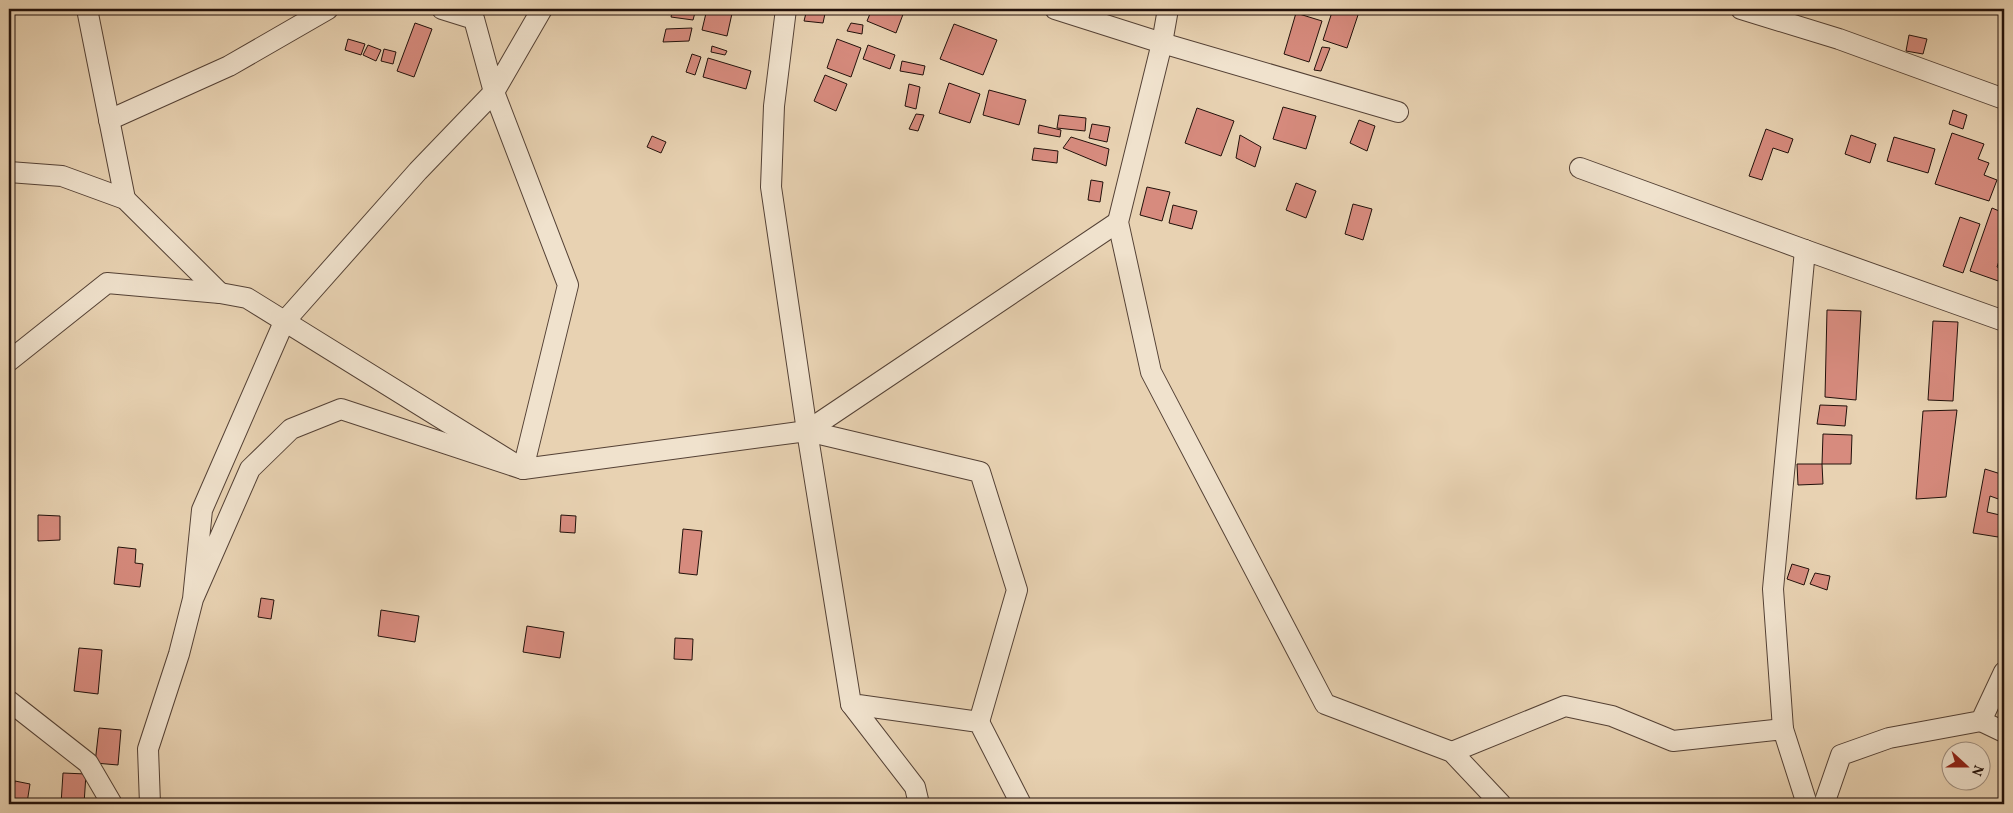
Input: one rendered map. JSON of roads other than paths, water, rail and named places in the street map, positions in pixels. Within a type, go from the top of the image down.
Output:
[{"type":"street","points":[[87,9],[124,199]]},
{"type":"street","points":[[110,120],[229,66],[328,9]]},
{"type":"street","points":[[442,9],[474,19],[494,92],[568,285],[523,468]]},
{"type":"street","points":[[194,599],[202,510],[284,322],[418,171],[494,92],[542,9]]},
{"type":"street","points":[[786,9],[774,106],[771,187],[807,431],[852,704],[915,787],[919,804]]},
{"type":"street","points":[[1055,9],[1162,43],[1398,112]]},
{"type":"street","points":[[1168,9],[1162,43],[1118,222],[1151,372],[1325,704],[1452,752],[1501,804]]},
{"type":"street","points":[[1741,9],[1839,39],[2004,99]]},
{"type":"street","points":[[1580,168],[2004,321]]},
{"type":"street","points":[[9,172],[62,176],[124,199],[220,293]]},
{"type":"street","points":[[807,431],[1118,222]]},
{"type":"street","points":[[1805,250],[1773,589],[1783,728],[1808,804]]},
{"type":"street","points":[[9,361],[106,283],[220,293],[246,298],[523,468]]},
{"type":"street","points":[[150,804],[148,748],[194,599],[250,469],[291,429],[341,409],[523,468],[807,431],[980,472],[1017,590],[979,722],[1021,804]]},
{"type":"street","points":[[1981,721],[2004,672]]},
{"type":"street","points":[[9,701],[88,763],[112,804]]},
{"type":"street","points":[[852,704],[979,722]]},
{"type":"street","points":[[1452,752],[1565,706],[1612,716],[1673,741],[1760,733],[1783,728]]},
{"type":"street","points":[[1824,804],[1841,755],[1889,738],[1981,721],[2004,732]]}]
